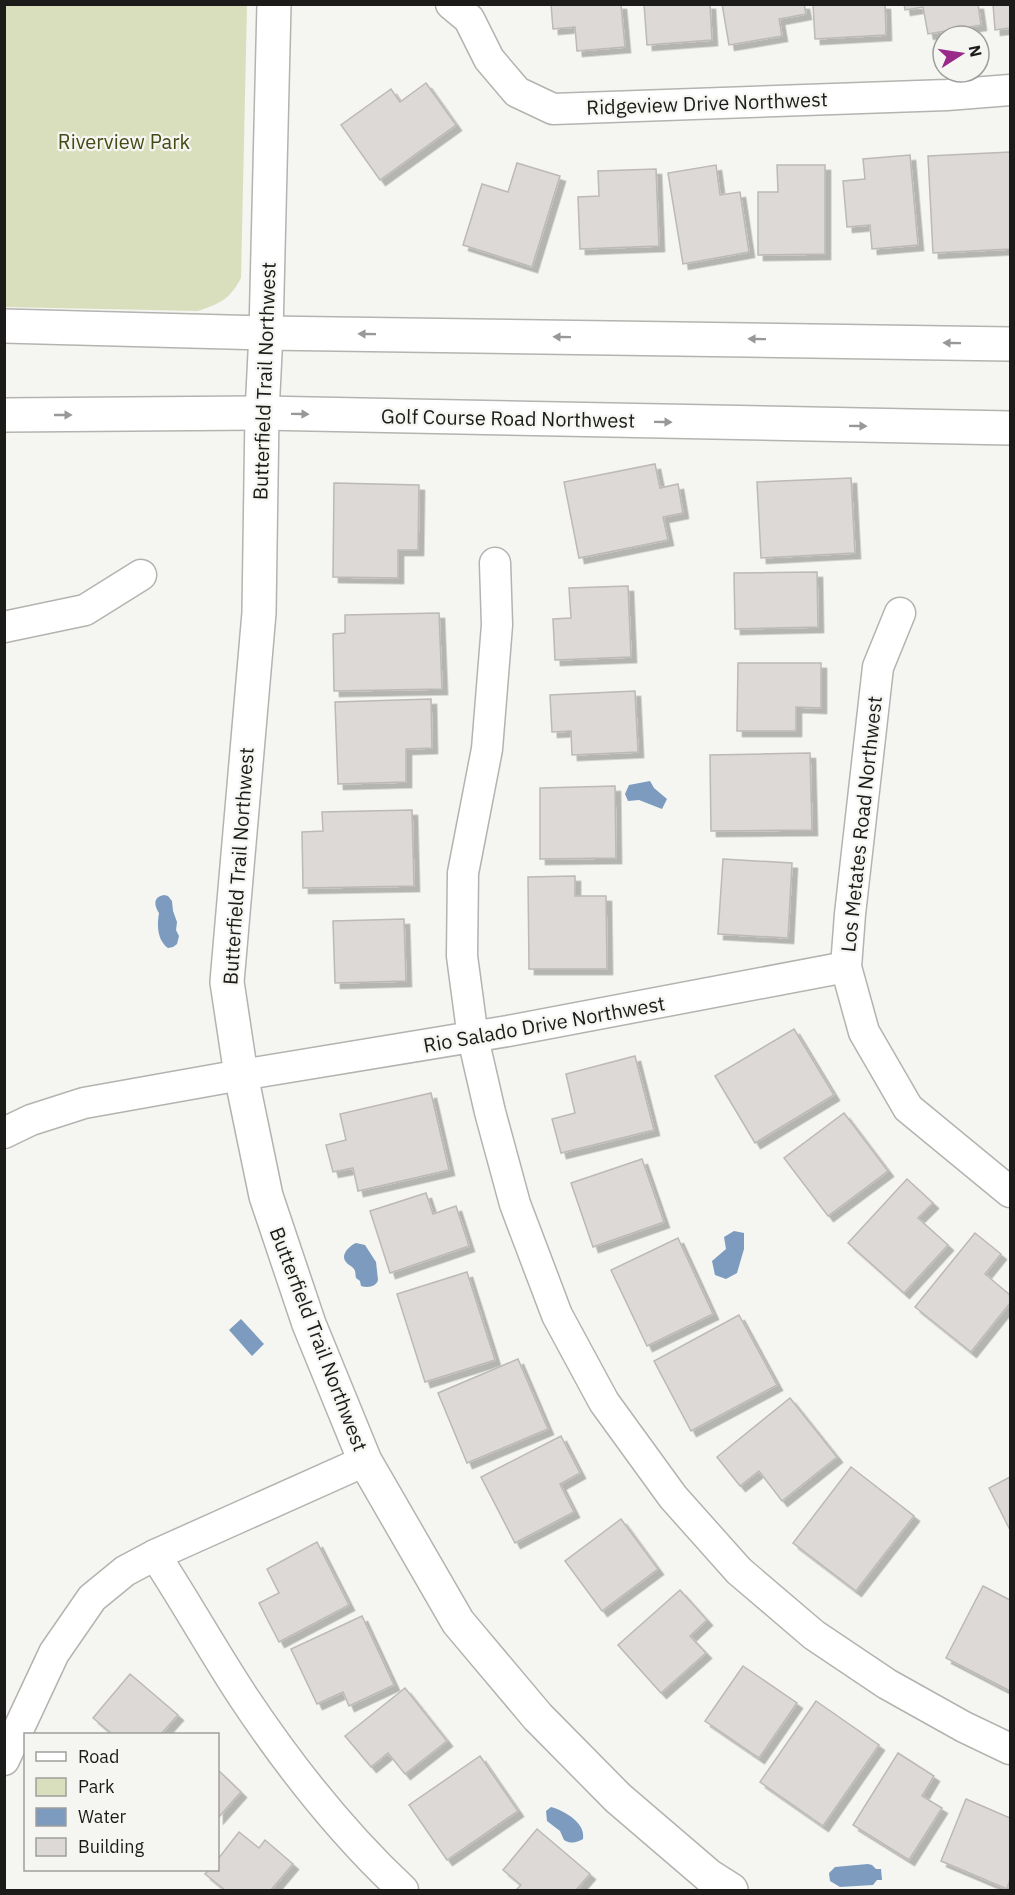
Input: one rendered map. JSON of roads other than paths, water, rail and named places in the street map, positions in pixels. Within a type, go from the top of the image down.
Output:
[{"type":"street","name":"Butterfield Trail Northwest","points":[[274,4],[262,413],[260,613],[227,982],[241,1075],[266,1196],[309,1324],[365,1461],[458,1622],[531,1708],[618,1798],[709,1876],[731,1890]]},
{"type":"street","name":"Ridgeview Drive Northwest","points":[[451,4],[469,19],[489,59],[517,92],[553,108],[947,95],[1011,90]]},
{"type":"street","points":[[4,326],[266,333],[1011,344]]},
{"type":"street","name":"Golf Course Road Northwest","points":[[4,415],[262,413],[1011,428]]},
{"type":"street","points":[[495,563],[496,625],[487,748],[463,873],[462,956],[473,1038],[490,1112],[515,1204],[557,1316],[604,1402],[673,1497],[740,1571],[814,1635],[887,1684],[1011,1749]]},
{"type":"street","points":[[4,627],[85,610],[141,575]]},
{"type":"street","name":"Los Metates Road Northwest","points":[[900,613],[878,667],[846,967],[864,1032],[908,1108],[1011,1192]]},
{"type":"street","name":"Rio Salado Drive Northwest","points":[[4,1133],[32,1120],[84,1103],[473,1038],[846,967]]},
{"type":"street","points":[[4,1760],[54,1653],[92,1598],[125,1571],[155,1555],[365,1461]]},
{"type":"street","points":[[155,1555],[244,1698],[307,1784],[369,1859],[403,1890]]},
{"type":"water","points":[[650,781],[654,788],[667,799],[662,809],[639,800],[628,801],[625,794],[629,785]]},
{"type":"water","points":[[164,895],[172,901],[179,936],[177,944],[168,948],[160,937],[159,913],[155,904],[156,899]]},
{"type":"water","points":[[734,1231],[744,1233],[744,1249],[737,1273],[726,1279],[715,1275],[712,1261],[726,1249],[724,1237]]},
{"type":"water","points":[[356,1243],[365,1245],[376,1262],[378,1280],[371,1286],[361,1286],[354,1269],[344,1259],[346,1251]]},
{"type":"water","points":[[241,1319],[264,1344],[252,1356],[229,1330]]},
{"type":"water","points":[[551,1807],[562,1811],[578,1823],[583,1839],[574,1842],[564,1840],[560,1831],[547,1821],[546,1811]]},
{"type":"water","points":[[868,1864],[881,1869],[882,1880],[877,1880],[873,1885],[840,1887],[830,1881],[829,1873],[835,1867]]},
{"type":"park label","name":"Riverview Park","points":[[124,141]]}]
